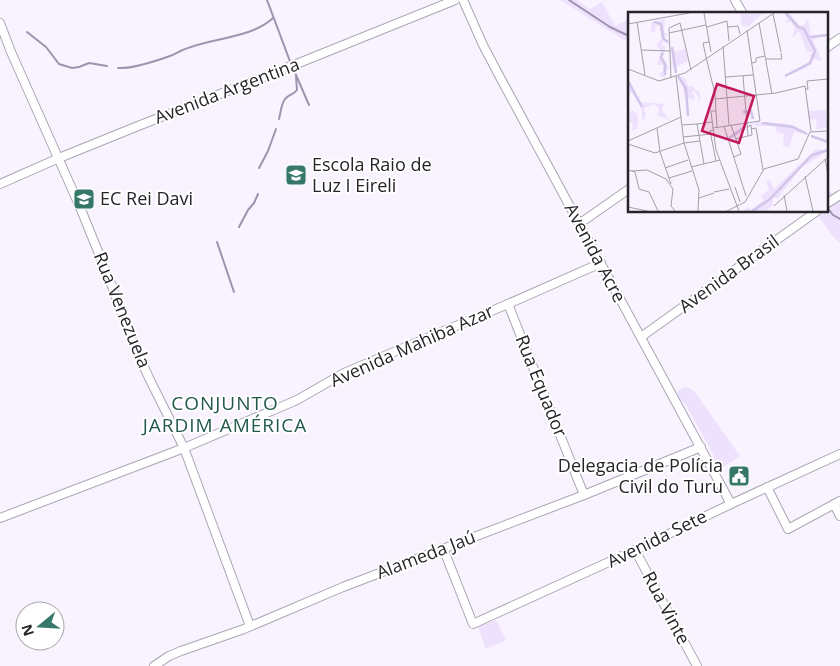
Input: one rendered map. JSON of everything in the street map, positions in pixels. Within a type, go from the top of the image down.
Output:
[{"type":"street","name":"Avenida Argentina","points":[[0,184],[59,158],[455,0]]},
{"type":"street","name":"Avenida Acre","points":[[463,0],[483,45],[502,81],[731,504]]},
{"type":"street","points":[[735,0],[742,12]]},
{"type":"street","name":"Rua Venezuela","points":[[0,23],[11,52],[59,158],[112,286],[131,338],[184,448],[250,626]]},
{"type":"street","points":[[828,47],[840,38]]},
{"type":"street","points":[[580,224],[628,190]]},
{"type":"street","points":[[829,203],[840,195]]},
{"type":"street","name":"Avenida Brasil","points":[[641,337],[816,212]]},
{"type":"street","name":"Avenida Mahiba Azar","points":[[0,518],[184,448],[296,400],[344,373],[601,263]]},
{"type":"street","name":"Rua Equador","points":[[508,304],[584,495]]},
{"type":"street","name":"Alameda Jaú","points":[[154,666],[176,653],[250,626],[343,587],[584,495],[701,447]]},
{"type":"street","name":"Avenida Sete","points":[[443,548],[474,624],[840,454]]},
{"type":"street","points":[[767,487],[788,529],[838,504],[840,516]]},
{"type":"street","name":"Rua Vinte","points":[[635,550],[697,666]]},
{"type":"shaded area","points":[[560,0],[577,0],[590,9],[602,2],[615,26],[628,21],[628,42]]},
{"type":"shaded area","points":[[828,188],[837,201],[840,201],[840,243],[814,212],[828,212]]},
{"type":"shaded area","points":[[685,387],[694,391],[740,456],[719,470],[713,454],[686,405],[679,397],[678,391]]},
{"type":"shaded area","points":[[496,620],[506,640],[486,649],[478,627]]},
{"type":"waterway","points":[[267,0],[291,64]]},
{"type":"waterway","points":[[569,0],[610,27],[628,36]]},
{"type":"waterway","points":[[118,68],[144,64],[201,44],[245,33],[265,24],[273,18]]},
{"type":"waterway","points":[[27,32],[46,47],[59,64],[72,68],[89,63],[107,66]]},
{"type":"waterway","points":[[293,68],[309,105]]},
{"type":"waterway","points":[[279,119],[284,100],[297,90],[296,76]]},
{"type":"waterway","points":[[259,168],[276,129]]},
{"type":"waterway","points":[[239,227],[258,194]]},
{"type":"waterway","points":[[828,209],[833,215],[840,219]]},
{"type":"waterway","points":[[217,242],[234,292]]},
{"type":"place","name":"Escola Raio de Luz I Eireli","points":[[296,175]]},
{"type":"place","name":"EC Rei Davi","points":[[84,199]]},
{"type":"place","name":"Delegacia de Polícia Civil do Turu","points":[[739,476]]},
{"type":"district","name":"CONJUNTO JARDIM AMÉRICA","points":[[225,414]]}]
